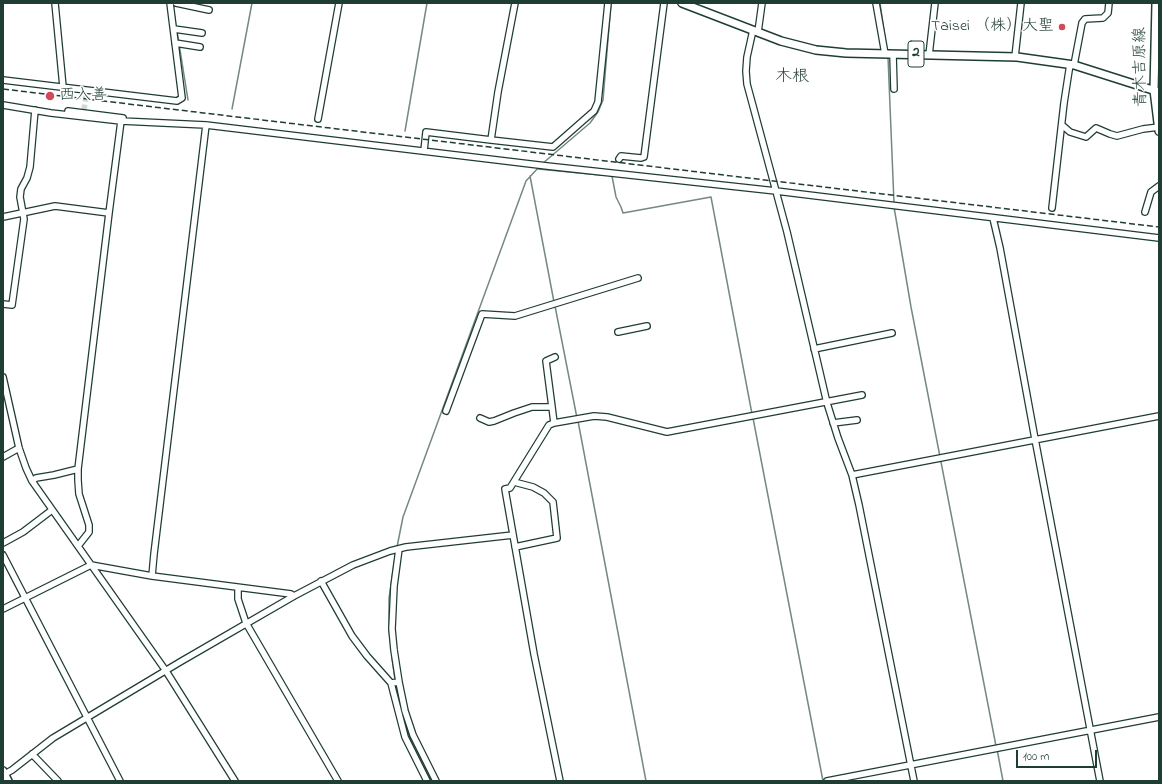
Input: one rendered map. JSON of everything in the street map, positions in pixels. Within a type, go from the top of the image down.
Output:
[{"type":"main road","name":"2","points":[[682,3],[755,31],[816,50],[846,53],[1015,57],[1072,65],[1157,91]]},
{"type":"main road","name":"青木吉原線","points":[[1156,3],[1159,131]]},
{"type":"street","points":[[55,3],[63,87]]},
{"type":"street","points":[[3,80],[177,101],[182,98],[170,3]]},
{"type":"street","points":[[176,3],[209,10]]},
{"type":"street","points":[[318,119],[339,3]]},
{"type":"street","points":[[491,140],[498,92],[515,3]]},
{"type":"street","points":[[424,151],[426,132],[553,147],[594,111],[598,102],[608,3]]},
{"type":"street","points":[[619,159],[621,156],[644,157],[664,3]]},
{"type":"street","points":[[762,3],[747,57],[747,84],[776,191],[827,403],[833,424],[852,475],[914,781]]},
{"type":"street","points":[[876,3],[885,54]]},
{"type":"street","points":[[929,55],[935,3]]},
{"type":"street","points":[[1015,57],[1021,3]]},
{"type":"street","points":[[1052,208],[1062,125],[1072,65],[1082,23],[1085,19],[1103,18],[1108,13],[1109,3]]},
{"type":"street","points":[[174,29],[202,33]]},
{"type":"street","points":[[175,43],[200,47]]},
{"type":"street","points":[[893,54],[894,89]]},
{"type":"street","points":[[3,105],[51,113],[121,121],[206,125],[547,166],[776,191],[1159,238]]},
{"type":"street","points":[[3,304],[12,305],[24,219],[20,197],[21,189],[30,168],[36,110]]},
{"type":"street","points":[[51,113],[54,110],[83,111],[135,120],[138,122]]},
{"type":"street","points":[[78,546],[89,532],[89,525],[79,494],[78,468],[121,121]]},
{"type":"street","points":[[152,576],[154,546],[206,125]]},
{"type":"street","points":[[1062,125],[1070,132],[1086,137],[1096,128],[1117,136],[1143,129],[1159,127]]},
{"type":"street","points":[[1145,212],[1151,192],[1159,186]]},
{"type":"street","points":[[3,217],[54,206],[109,213]]},
{"type":"street","points":[[993,218],[1000,248],[1100,781]]},
{"type":"street","points":[[446,411],[482,314],[514,316],[638,278]]},
{"type":"street","points":[[618,332],[647,326]]},
{"type":"street","points":[[814,349],[892,333]]},
{"type":"street","points":[[554,423],[546,361],[555,357]]},
{"type":"street","points":[[3,377],[19,448],[32,481],[166,671],[235,781]]},
{"type":"street","points":[[560,781],[534,654],[505,489],[510,488],[549,425],[594,416],[607,417],[667,432],[827,403],[862,395]]},
{"type":"street","points":[[480,418],[489,422],[532,407],[552,407]]},
{"type":"street","points":[[852,475],[1159,416]]},
{"type":"street","points":[[833,424],[857,420]]},
{"type":"street","points":[[3,457],[19,448]]},
{"type":"street","points":[[32,481],[36,478],[54,475],[78,468]]},
{"type":"street","points":[[514,482],[533,487],[544,493],[553,502],[557,538],[516,548]]},
{"type":"street","points":[[3,543],[23,532],[52,510]]},
{"type":"street","points":[[5,775],[53,738],[86,718],[294,596],[353,565],[400,549],[513,535]]},
{"type":"street","points":[[400,549],[394,586],[392,629],[394,650],[405,711],[413,735],[436,781]]},
{"type":"street","points":[[3,555],[86,718],[120,781]]},
{"type":"street","points":[[3,609],[91,565],[152,576],[292,594],[294,596]]},
{"type":"street","points":[[321,581],[352,636],[367,656],[391,683],[405,737],[427,781]]},
{"type":"street","points":[[238,588],[238,599],[246,624],[338,781]]},
{"type":"street","points":[[391,683],[399,682]]},
{"type":"street","points":[[827,781],[910,764],[1159,718]]},
{"type":"street","points":[[32,754],[58,781]]},
{"type":"waterway","points":[[232,109],[252,3]]},
{"type":"waterway","points":[[405,131],[427,3]]},
{"type":"waterway","points":[[542,164],[590,123],[598,112],[603,100],[611,3]]},
{"type":"waterway","points":[[880,3],[887,52]]},
{"type":"waterway","points":[[174,13],[176,27]]},
{"type":"waterway","points":[[177,31],[188,100]]},
{"type":"waterway","points":[[888,57],[894,203]]},
{"type":"waterway","points":[[397,547],[403,517],[526,181],[539,167]]},
{"type":"waterway","points":[[538,169],[600,175]]},
{"type":"waterway","points":[[530,176],[554,302]]},
{"type":"waterway","points":[[612,176],[616,197],[623,213],[711,197],[752,414]]},
{"type":"waterway","points":[[894,207],[911,307],[996,746]]},
{"type":"waterway","points":[[555,306],[577,418]]},
{"type":"waterway","points":[[753,418],[823,781]]},
{"type":"waterway","points":[[578,421],[646,781]]},
{"type":"waterway","points":[[390,640],[389,598],[396,551]]},
{"type":"waterway","points":[[392,658],[395,680]]},
{"type":"waterway","points":[[396,684],[404,721],[413,746],[431,781]]},
{"type":"waterway","points":[[997,749],[1003,781]]},
{"type":"tunnel","points":[[84,110],[87,89]]},
{"type":"railway","points":[[3,89],[1159,227]]},
{"type":"place","name":"Taisei （株）大聖","points":[[1062,27]]},
{"type":"place","name":"西入善","points":[[50,96]]},
{"type":"district","name":"木根","points":[[792,78]]}]
